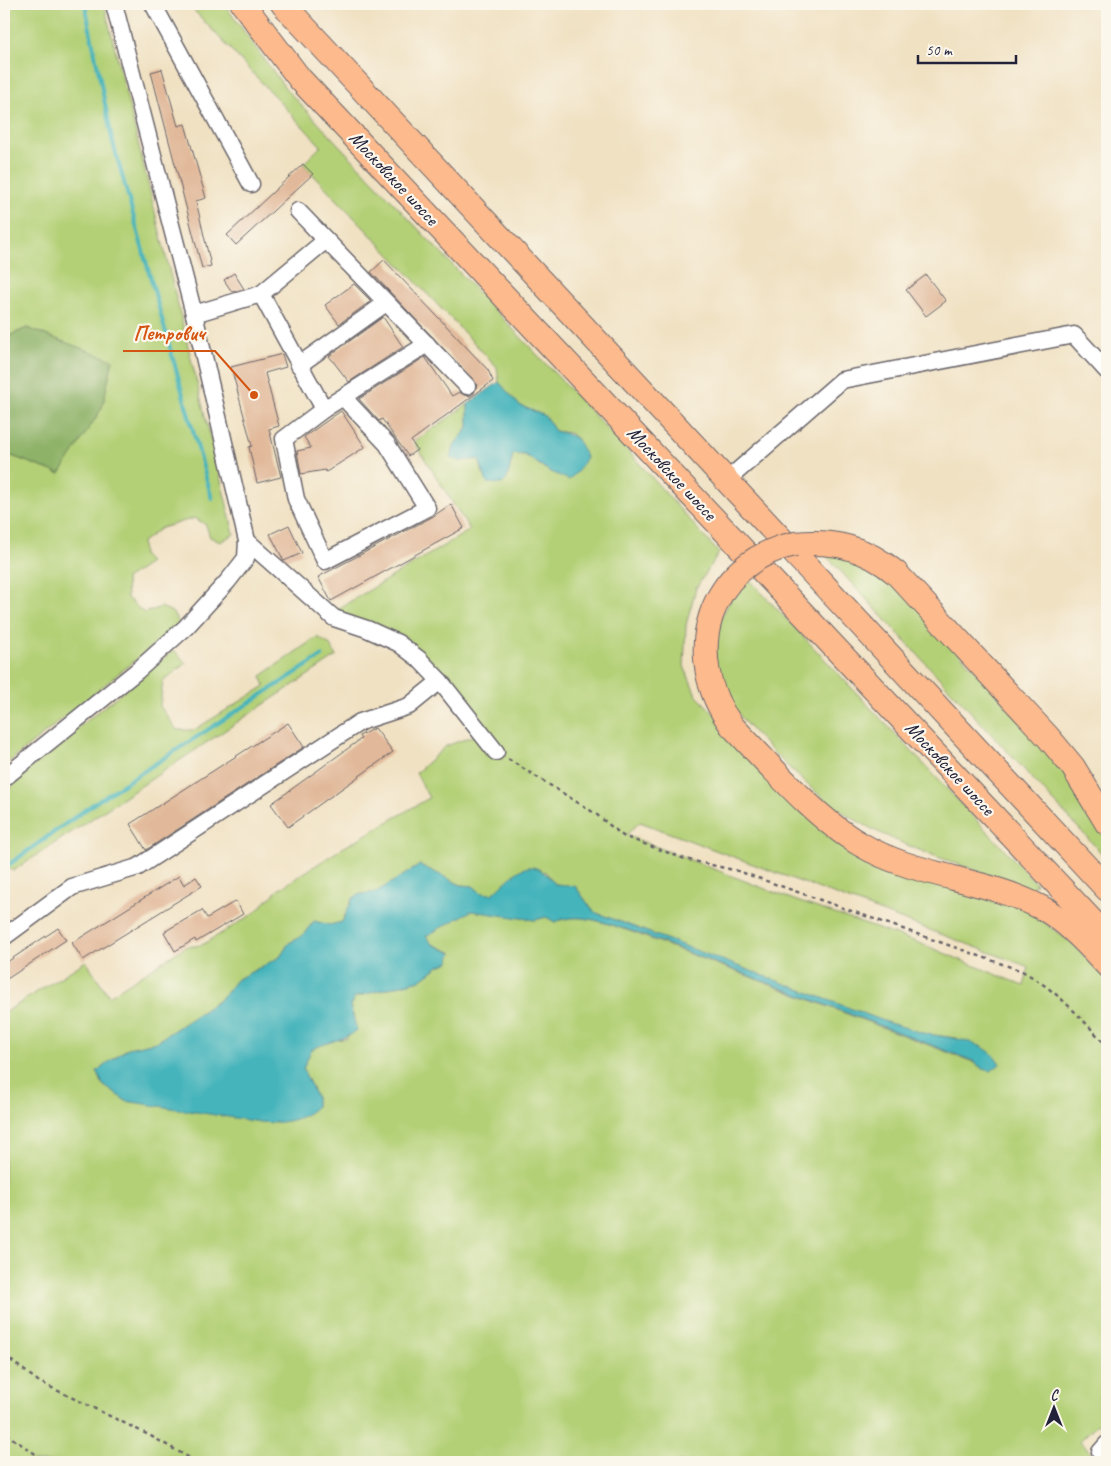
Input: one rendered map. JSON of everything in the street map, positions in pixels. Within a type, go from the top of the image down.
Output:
[{"type":"highway","name":"Московское шоссе","points":[[243,4],[300,79],[1107,936]]},
{"type":"highway","name":"Московское шоссе","points":[[283,4],[1107,889]]},
{"type":"highway","points":[[1107,823],[1072,767],[1048,737],[908,584],[884,563],[870,555],[841,544],[826,542],[795,544],[765,553],[752,561],[740,571],[721,595],[709,624],[706,639],[706,670],[715,700],[732,726],[831,823],[859,844],[884,856],[911,866],[1010,895],[1041,908],[1062,920],[1107,965]]},
{"type":"street","points":[[4,778],[130,677],[186,627],[223,588],[246,558],[247,541],[194,314],[114,4]]},
{"type":"street","points":[[153,4],[251,184]]},
{"type":"street","points":[[298,211],[467,386]]},
{"type":"street","points":[[194,314],[261,294],[326,240]]},
{"type":"street","points":[[261,294],[324,409]]},
{"type":"street","points":[[299,365],[386,302]]},
{"type":"street","points":[[726,481],[842,380],[1074,335],[1107,371]]},
{"type":"street","points":[[342,397],[387,444],[427,508],[325,562],[296,499],[284,439],[342,397],[427,344]]},
{"type":"street","points":[[247,541],[334,618],[367,629],[398,643],[419,658],[440,681],[496,752]]},
{"type":"street","points":[[4,937],[72,887],[138,866],[360,722],[409,706],[440,681]]},
{"type":"street","points":[[1107,1444],[1100,1452],[1107,1458]]},
{"type":"path","points":[[496,752],[596,814],[623,836],[685,859],[738,871],[1022,971],[1046,984],[1064,1000],[1107,1046]]},
{"type":"path","points":[[4,1354],[38,1381],[149,1435],[196,1462]]},
{"type":"path","points":[[4,1425],[9,1436],[47,1462]]},
{"type":"green space","points":[[4,4],[104,4],[234,534],[220,542],[210,537],[206,525],[195,518],[161,528],[142,542],[143,556],[150,563],[126,579],[127,598],[144,613],[161,607],[172,612],[180,624],[4,766],[4,453],[60,474],[61,341],[27,328],[4,338]]},
{"type":"green space","points":[[188,4],[224,4],[286,89],[630,453],[719,553],[696,588],[686,625],[684,666],[696,695],[828,830],[1026,909],[1073,944],[1107,979],[1107,1426],[1104,1429],[1097,1424],[1080,1441],[1099,1462],[4,1462],[4,1013],[86,961],[109,996],[185,947],[202,945],[253,914],[279,889],[341,849],[429,798],[416,773],[446,746],[489,730],[443,670],[409,644],[336,610],[470,530],[414,442],[468,404],[468,428],[455,444],[460,461],[479,459],[483,474],[507,479],[513,454],[525,455],[549,471],[578,440],[570,433],[555,431],[545,416],[519,405],[499,382],[497,367],[303,164],[321,146]],"holes":[[[640,822],[1029,967],[1024,986],[922,944],[794,900],[626,835]],[[420,865],[461,885],[473,886],[481,893],[492,894],[501,887],[545,871],[555,884],[575,886],[594,912],[889,1023],[926,1034],[957,1038],[983,1069],[973,1062],[603,922],[584,918],[564,919],[555,922],[546,917],[535,920],[471,910],[425,936],[432,944],[452,952],[449,962],[439,966],[420,980],[354,997],[350,1006],[354,1018],[346,1039],[330,1040],[311,1050],[303,1069],[316,1097],[316,1106],[193,1110],[126,1101],[103,1085],[98,1071],[128,1048],[156,1042],[221,999],[236,980],[280,957],[289,943],[302,936],[314,921],[330,925],[342,922],[353,898],[361,894],[376,893]]]},
{"type":"green space","points":[[27,328],[113,360],[102,408],[60,474],[4,453],[4,338]]},
{"type":"green space","points":[[818,547],[875,570],[908,597],[1036,737],[1085,798],[1107,840],[1107,859]]},
{"type":"green space","points":[[745,575],[1036,883],[1031,889],[892,839],[849,816],[808,785],[751,729],[727,696],[721,683],[714,655],[714,644],[719,623]]},
{"type":"green space","points":[[317,637],[329,644],[337,656],[13,871],[10,869],[4,874],[4,817],[7,815],[4,811],[4,794],[47,753],[174,650],[186,663],[163,681],[160,706],[177,730],[194,730],[265,686],[261,676]]},
{"type":"water","points":[[499,382],[519,405],[545,416],[555,431],[572,436],[578,441],[586,457],[578,471],[569,480],[549,471],[525,455],[513,454],[507,479],[502,484],[487,483],[479,459],[460,461],[450,458],[455,444],[468,428],[468,404]]},
{"type":"water","points":[[420,865],[461,885],[473,886],[481,893],[492,894],[516,873],[530,867],[537,868],[555,884],[575,886],[594,912],[889,1023],[927,1034],[978,1045],[994,1056],[1000,1064],[991,1071],[983,1069],[973,1061],[632,931],[603,922],[574,918],[555,922],[546,917],[535,920],[471,911],[426,936],[432,944],[452,953],[449,962],[439,966],[420,980],[355,997],[350,1006],[357,1030],[352,1034],[311,1050],[303,1069],[316,1097],[316,1107],[304,1116],[283,1122],[260,1122],[126,1101],[103,1085],[97,1071],[128,1048],[156,1042],[221,999],[236,980],[280,957],[289,943],[302,936],[314,921],[330,925],[342,922],[353,898],[361,894],[376,892]]},
{"type":"building","points":[[162,69],[178,126],[185,124],[206,198],[196,201],[211,266],[202,268],[151,72]]},
{"type":"building","points":[[303,164],[313,174],[236,245],[227,235]]},
{"type":"building","points":[[384,260],[488,370],[493,381],[411,441],[417,450],[408,456],[382,419],[379,421],[359,399],[425,357],[452,396],[459,392],[470,396],[474,393],[477,384],[371,272]]},
{"type":"building","points":[[234,273],[244,289],[232,292],[224,280]]},
{"type":"building","points":[[926,275],[946,301],[926,316],[906,290]]},
{"type":"building","points":[[354,284],[371,301],[339,324],[325,305]]},
{"type":"building","points":[[383,317],[403,347],[349,382],[329,356]]},
{"type":"building","points":[[282,354],[286,367],[265,373],[279,426],[269,429],[281,477],[257,483],[249,447],[252,446],[231,367]]},
{"type":"building","points":[[341,411],[365,447],[326,472],[325,470],[301,474],[297,451],[311,448],[304,437]]},
{"type":"building","points":[[451,504],[464,528],[331,601],[318,577],[432,517]]},
{"type":"building","points":[[289,525],[302,553],[284,561],[270,534]]},
{"type":"building","points":[[288,723],[304,747],[146,850],[130,824]]},
{"type":"building","points":[[375,728],[393,752],[288,827],[271,804],[361,739],[359,736]]},
{"type":"building","points":[[179,876],[184,885],[196,877],[202,886],[83,960],[72,943]]},
{"type":"building","points":[[236,901],[243,914],[196,942],[195,939],[175,951],[164,932],[202,910],[207,918]]},
{"type":"building","points":[[58,928],[66,940],[4,981],[4,964]]},
{"type":"waterway","points":[[85,4],[112,139],[212,499]]},
{"type":"waterway","points":[[4,868],[96,802],[322,656]]},
{"type":"place","name":"Петрович","points":[[254,395]]}]
